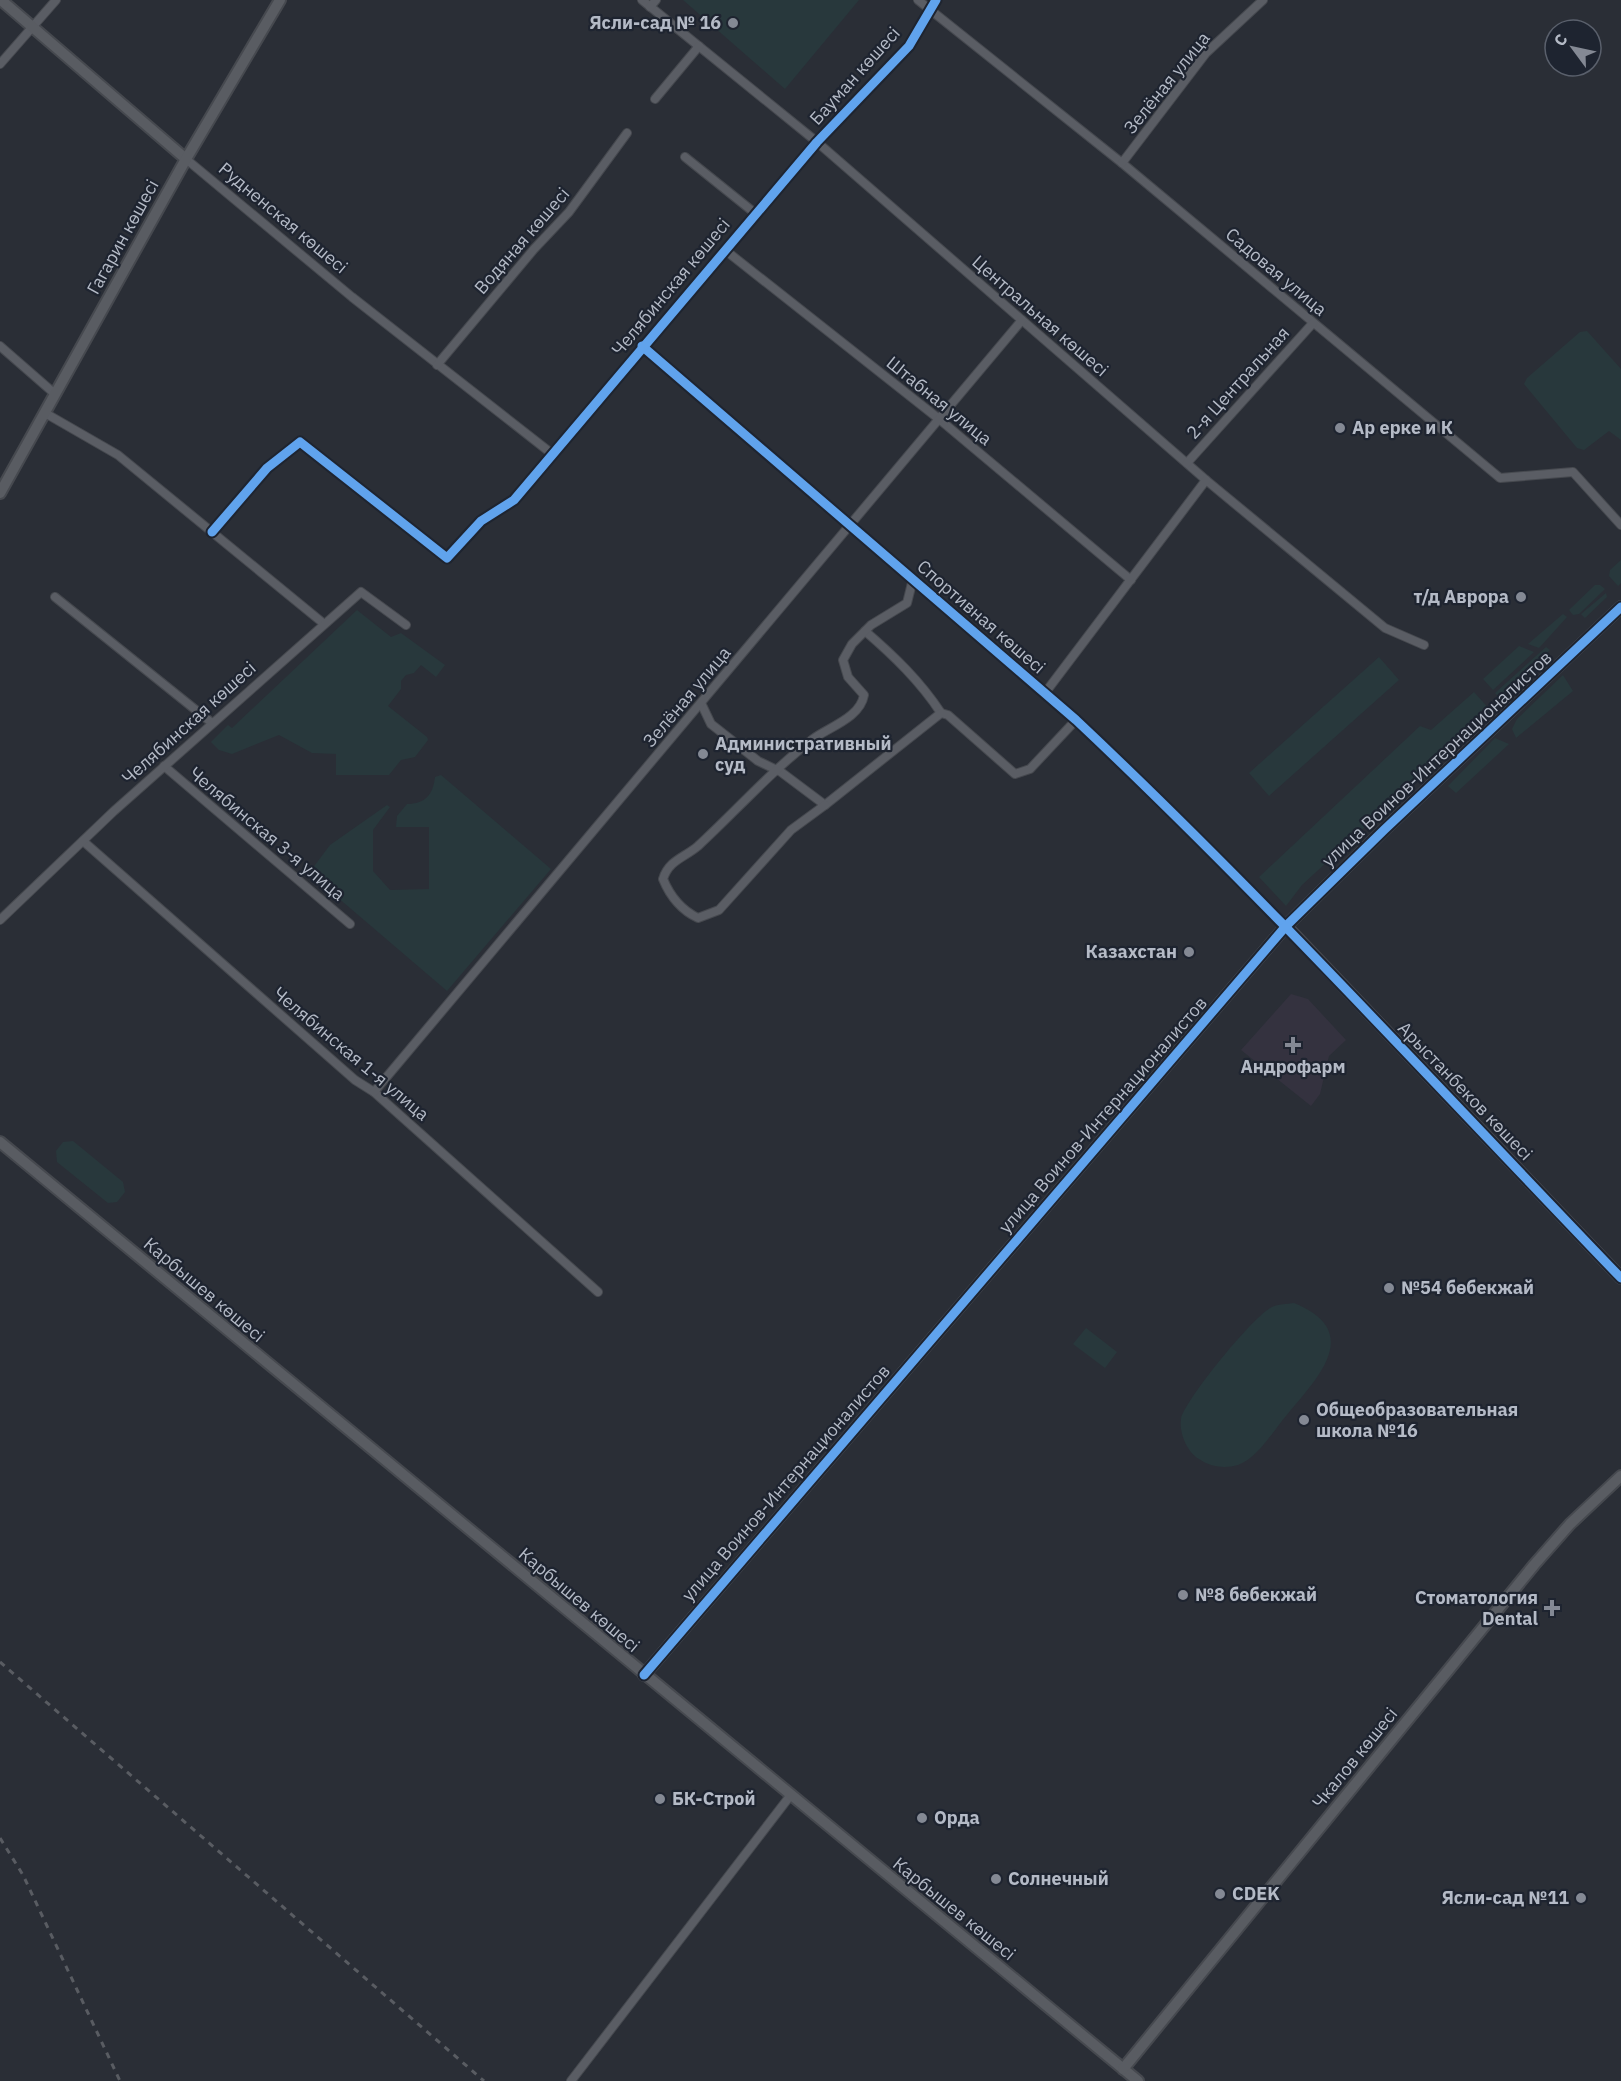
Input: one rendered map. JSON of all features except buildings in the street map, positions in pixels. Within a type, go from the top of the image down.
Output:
[{"type":"street","name":"Рудненская көшесі","points":[[1,0],[186,159],[437,364],[551,453]]},
{"type":"street","points":[[0,64],[56,0]]},
{"type":"street","name":"Гагарин көшесі","points":[[0,493],[5,473],[45,413],[186,159],[280,0]]},
{"type":"street","name":"Центральная көшесі","points":[[642,0],[817,142],[1186,463],[1385,628],[1424,645]]},
{"type":"street","points":[[650,7],[656,0]]},
{"type":"street","name":"Садовая улица","points":[[918,0],[1122,163],[1500,478],[1573,472],[1621,525]]},
{"type":"street","name":"Бауман көшесі","points":[[817,142],[909,46],[936,0]]},
{"type":"street","name":"Зелёная улица","points":[[1122,163],[1206,53],[1263,0]]},
{"type":"street","points":[[655,99],[699,46]]},
{"type":"street","name":"Водяная көшесі","points":[[437,364],[534,249],[570,212],[627,133]]},
{"type":"street","name":"Челябинская көшесі","points":[[212,532],[267,468],[300,442],[447,558],[481,521],[514,500],[551,453],[817,142]]},
{"type":"street","points":[[685,157],[756,214]]},
{"type":"street","name":"Штабная улица","points":[[725,250],[939,419],[1131,580]]},
{"type":"street","name":"Зелёная улица","points":[[374,1092],[1022,320]]},
{"type":"street","name":"2-я Центральная","points":[[1186,463],[1313,323]]},
{"type":"street","points":[[0,346],[56,394]]},
{"type":"street","name":"Спортивная көшесі","points":[[642,346],[1076,720],[1286,927]]},
{"type":"street","points":[[45,413],[118,455],[323,623]]},
{"type":"street","points":[[1046,693],[1206,480]]},
{"type":"street","points":[[913,579],[907,603],[866,631],[852,644],[843,660],[848,677],[864,695],[863,702],[850,715],[773,770],[697,847],[667,868],[663,879],[666,886],[687,913],[698,918],[718,910],[791,831],[941,713]]},
{"type":"street","name":"Челябинская көшесі","points":[[0,920],[164,766],[323,623],[361,592],[406,625]]},
{"type":"street","points":[[55,597],[212,723]]},
{"type":"street","name":"улица Воинов-Интернационалистов","points":[[644,1675],[1286,927],[1385,829],[1621,607]]},
{"type":"street","points":[[866,631],[899,660],[928,692],[941,713],[948,715],[1015,774],[1030,768],[1076,720]]},
{"type":"street","points":[[701,703],[711,724],[825,805]]},
{"type":"street","name":"Челябинская 3-я улица","points":[[164,766],[350,924]]},
{"type":"street","name":"Челябинская 1-я улица","points":[[83,841],[355,1080],[374,1092],[598,1292]]},
{"type":"street","name":"Арыстанбеков көшесі","points":[[1286,927],[1621,1278]]},
{"type":"street","name":"Карбышев көшесі","points":[[0,1142],[790,1796],[1123,2068],[1134,2080]]},
{"type":"street","name":"Чкалов көшесі","points":[[1123,2068],[1534,1565],[1570,1524],[1621,1476]]},
{"type":"street","points":[[570,2081],[790,1796]]},
{"type":"shaded area","points":[[683,0],[859,0],[785,89]]},
{"type":"shaded area","points":[[1587,331],[1621,369],[1621,440],[1609,431],[1584,450],[1577,448],[1524,384],[1527,378],[1580,332]]},
{"type":"shaded area","points":[[1621,560],[1621,583],[1618,586],[1609,576],[1610,570]]},
{"type":"shaded area","points":[[1595,585],[1600,585],[1605,589],[1579,614],[1573,615],[1569,610]]},
{"type":"shaded area","points":[[1606,593],[1607,597],[1585,618],[1581,614]]},
{"type":"shaded area","points":[[357,610],[391,637],[401,633],[445,665],[436,677],[421,665],[414,673],[406,675],[401,681],[401,689],[388,706],[427,737],[428,740],[415,757],[401,760],[389,775],[336,775],[336,754],[312,753],[279,735],[232,754],[219,750],[211,742],[228,725],[232,728]]},
{"type":"shaded area","points":[[1563,614],[1567,617],[1539,648],[1528,644]]},
{"type":"shaded area","points":[[1519,646],[1534,652],[1493,690],[1483,679]]},
{"type":"shaded area","points":[[1546,647],[1550,650],[1499,697],[1495,693]]},
{"type":"shaded area","points":[[1379,657],[1399,680],[1269,796],[1249,773]]},
{"type":"shaded area","points":[[1563,675],[1573,691],[1516,738],[1512,729],[1517,719]]},
{"type":"shaded area","points":[[1474,692],[1491,711],[1302,885],[1286,906],[1259,877],[1420,726],[1431,730]]},
{"type":"shaded area","points":[[1495,738],[1509,744],[1456,793],[1448,786]]},
{"type":"shaded area","points":[[441,775],[551,869],[447,991],[309,873],[330,845],[387,805],[390,807],[373,830],[373,871],[390,890],[429,889],[429,827],[396,827],[397,816],[407,804],[419,802],[427,797],[435,777]]},
{"type":"shaded area","name":"Андрофарм","points":[[1291,994],[1308,999],[1346,1040],[1329,1056],[1320,1094],[1311,1106],[1241,1050]]},
{"type":"shaded area","points":[[73,1141],[123,1182],[125,1192],[117,1202],[108,1203],[57,1162],[56,1151],[63,1142]]},
{"type":"shaded area","points":[[1294,1303],[1315,1315],[1327,1328],[1331,1341],[1328,1356],[1321,1371],[1265,1444],[1245,1462],[1228,1467],[1203,1462],[1191,1452],[1183,1436],[1181,1419],[1185,1409],[1236,1341],[1263,1313],[1272,1307]]},
{"type":"shaded area","points":[[1086,1328],[1117,1352],[1105,1368],[1073,1344]]},
{"type":"railway","points":[[0,1662],[484,2081]]},
{"type":"railway","points":[[0,1838],[23,1875],[120,2081]]},
{"type":"cycle path","points":[[212,532],[267,468],[300,442],[447,558],[481,521],[514,500],[817,142],[909,46],[936,0]]},
{"type":"cycle path","points":[[642,346],[1076,720],[1284,925],[1621,1278]]},
{"type":"cycle path","points":[[644,1675],[1286,926],[1385,829],[1621,607]]},
{"type":"place","name":"Ясли-сад № 16","points":[[733,23]]},
{"type":"place","name":"Ар ерке и К","points":[[1340,428]]},
{"type":"place","name":"т/д Аврора","points":[[1521,597]]},
{"type":"place","name":"Административный суд","points":[[703,754]]},
{"type":"place","name":"Казахстан","points":[[1189,952]]},
{"type":"place","name":"Андрофарм","points":[[1293,1045]]},
{"type":"place","name":"№54 бөбекжай","points":[[1389,1288]]},
{"type":"place","name":"Общеобразовательная школа №16","points":[[1304,1420]]},
{"type":"place","name":"№8 бөбекжай","points":[[1183,1595]]},
{"type":"place","name":"Стоматология Dental","points":[[1552,1608]]},
{"type":"place","name":"БК-Строй","points":[[660,1799]]},
{"type":"place","name":"Орда","points":[[922,1818]]},
{"type":"place","name":"Солнечный","points":[[996,1879]]},
{"type":"place","name":"CDEK","points":[[1220,1894]]},
{"type":"place","name":"Ясли-сад №11","points":[[1581,1898]]}]
